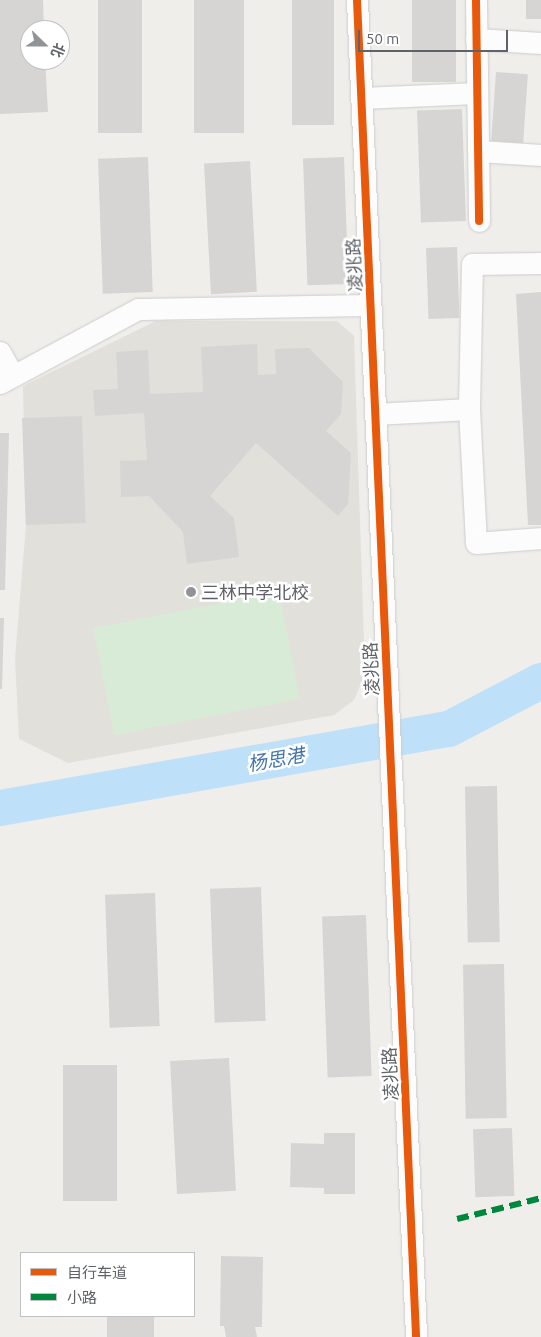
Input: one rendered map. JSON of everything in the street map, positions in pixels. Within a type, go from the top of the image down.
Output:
[{"type":"street","name":"凌兆路","points":[[357,0],[416,1337]]},
{"type":"street","points":[[476,0],[479,221]]},
{"type":"street","points":[[476,39],[541,43]]},
{"type":"street","points":[[361,98],[477,93]]},
{"type":"street","points":[[478,151],[541,155]]},
{"type":"street","points":[[541,263],[472,264],[469,409],[476,543],[541,538]]},
{"type":"street","points":[[0,352],[7,379],[138,309],[370,305]]},
{"type":"street","points":[[375,414],[469,409]]},
{"type":"shaded area","name":"三林中学北校","points":[[156,321],[337,321],[354,336],[365,674],[354,700],[334,715],[68,763],[19,739],[15,659],[26,525],[23,386]]},
{"type":"green space","points":[[279,592],[300,699],[114,735],[93,628]]},
{"type":"building","points":[[0,0],[43,0],[44,20],[20,20],[20,70],[46,70],[48,112],[0,114]]},
{"type":"building","points":[[98,0],[142,0],[142,133],[98,133]]},
{"type":"building","points":[[194,0],[244,0],[244,133],[194,133]]},
{"type":"building","points":[[292,0],[334,0],[334,125],[292,125]]},
{"type":"building","points":[[412,0],[456,0],[456,82],[412,82]]},
{"type":"building","points":[[526,0],[541,0],[541,19],[526,19]]},
{"type":"building","points":[[496,72],[528,74],[523,143],[491,141]]},
{"type":"building","points":[[462,109],[466,221],[421,223],[417,111]]},
{"type":"building","points":[[148,157],[153,292],[103,294],[98,159]]},
{"type":"building","points":[[344,157],[348,284],[307,285],[303,158]]},
{"type":"building","points":[[250,161],[257,292],[211,294],[204,163]]},
{"type":"building","points":[[457,247],[459,318],[428,319],[426,248]]},
{"type":"building","points":[[541,292],[541,525],[528,525],[516,294]]},
{"type":"building","points":[[257,344],[258,375],[276,374],[275,349],[309,348],[343,382],[341,414],[326,431],[351,453],[348,504],[338,516],[256,443],[210,496],[234,518],[239,557],[187,564],[183,532],[149,496],[121,497],[120,461],[147,460],[144,413],[95,416],[93,390],[118,389],[116,352],[148,350],[150,394],[203,392],[201,347]]},
{"type":"building","points":[[82,416],[86,523],[26,525],[22,418]]},
{"type":"building","points":[[0,433],[9,433],[5,590],[0,590]]},
{"type":"building","points":[[0,618],[4,618],[2,689],[0,689]]},
{"type":"building","points":[[497,786],[500,942],[468,943],[465,787]]},
{"type":"building","points":[[261,887],[266,1021],[215,1023],[210,889]]},
{"type":"building","points":[[155,893],[160,1026],[110,1028],[105,895]]},
{"type":"building","points":[[366,915],[372,1076],[328,1077],[322,917]]},
{"type":"building","points":[[504,964],[507,1118],[466,1119],[463,965]]},
{"type":"building","points":[[229,1058],[236,1191],[177,1194],[170,1061]]},
{"type":"building","points":[[63,1065],[117,1065],[117,1201],[63,1201]]},
{"type":"building","points":[[512,1128],[514,1196],[475,1197],[473,1129]]},
{"type":"building","points":[[324,1133],[355,1133],[355,1194],[324,1194],[324,1188],[290,1187],[291,1143],[324,1144]]},
{"type":"building","points":[[221,1256],[263,1257],[262,1327],[255,1327],[257,1337],[226,1337],[224,1326],[220,1326]]},
{"type":"building","points":[[107,1317],[154,1317],[154,1337],[107,1337]]},
{"type":"waterway","name":"杨思港","points":[[0,808],[449,729],[541,681]]},
{"type":"marked path","points":[[457,1219],[541,1198]]},
{"type":"cycle path","points":[[357,0],[416,1337]]},
{"type":"cycle path","points":[[476,0],[479,221]]},
{"type":"place","name":"三林中学北校","points":[[191,592]]}]
